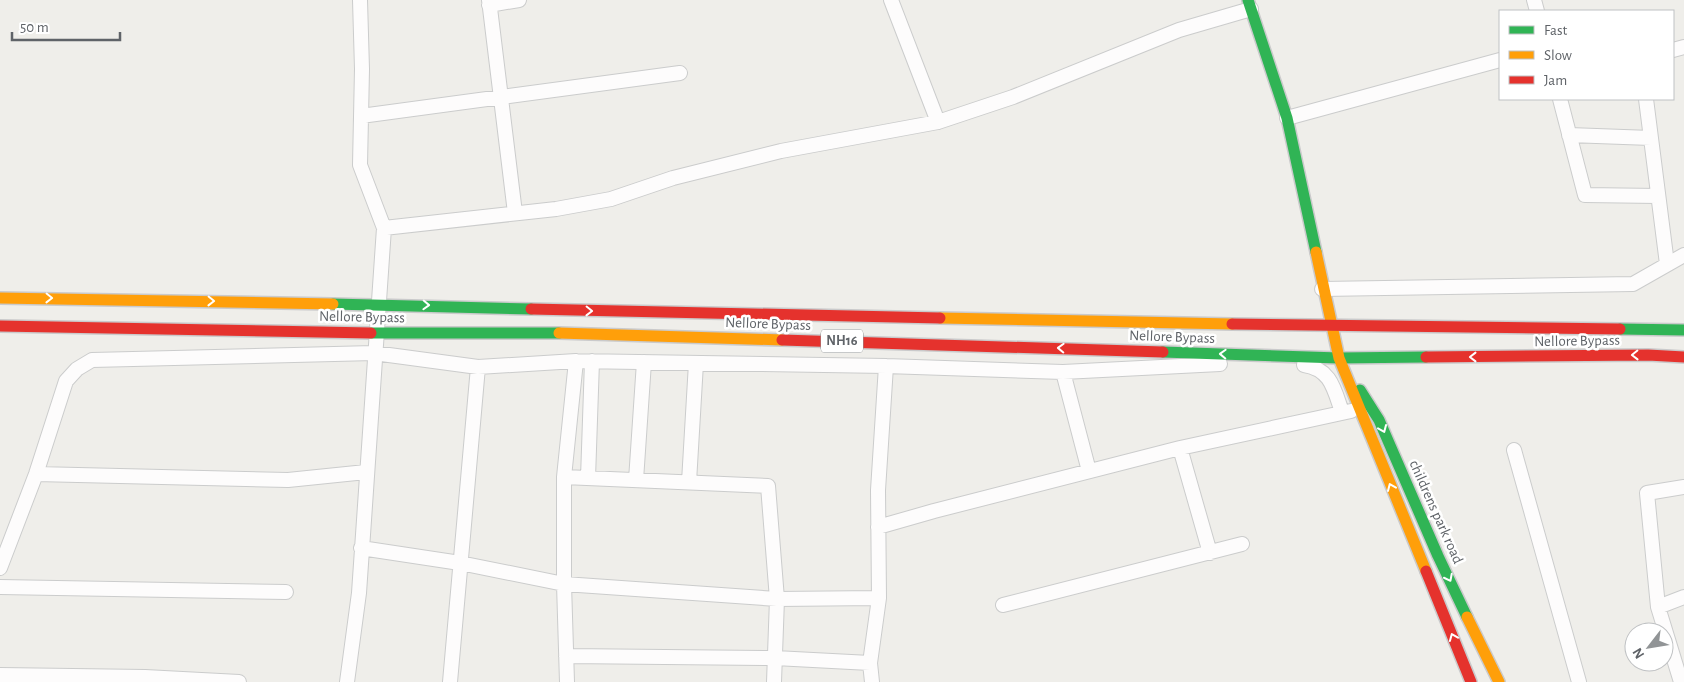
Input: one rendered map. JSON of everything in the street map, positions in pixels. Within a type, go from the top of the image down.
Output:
[{"type":"main road","name":"childrens park road","points":[[1250,5],[1287,118],[1322,289],[1339,358],[1366,409],[1471,682]]},
{"type":"main road","name":"Nellore Bypass","points":[[0,298],[378,304],[571,310],[1331,326],[1684,330]]},
{"type":"main road","name":"Nellore Bypass","points":[[0,326],[375,333],[570,333],[1339,358],[1648,354],[1684,357]]},
{"type":"main road","name":"childrens park road","points":[[1366,409],[1379,420],[1438,556],[1498,682]]},
{"type":"street","points":[[347,682],[352,593],[361,548],[384,228],[360,165],[360,0]]},
{"type":"street","points":[[515,213],[489,2],[519,0]]},
{"type":"street","points":[[891,0],[938,122]]},
{"type":"street","points":[[384,228],[515,213],[612,199],[672,178],[782,151],[938,122],[1013,97],[1179,30],[1250,5]]},
{"type":"street","points":[[1287,118],[1499,60]]},
{"type":"street","points":[[361,116],[501,99],[680,73]]},
{"type":"street","points":[[1560,100],[1585,195],[1658,196]]},
{"type":"street","points":[[1646,100],[1667,264]]},
{"type":"street","points":[[1570,135],[1651,138]]},
{"type":"street","points":[[1322,289],[1633,284],[1684,255]]},
{"type":"street","points":[[0,568],[36,474],[66,381],[77,369],[92,360],[374,353],[478,367],[592,361],[886,366],[1064,372],[1290,363],[1317,367],[1330,381],[1342,412]]},
{"type":"street","points":[[567,682],[564,584],[564,477],[576,361]]},
{"type":"street","points":[[588,478],[592,361]]},
{"type":"street","points":[[636,480],[644,362]]},
{"type":"street","points":[[690,482],[696,363]]},
{"type":"street","points":[[872,682],[870,663],[879,598],[878,490],[886,366]]},
{"type":"street","points":[[450,682],[478,367]]},
{"type":"street","points":[[1064,372],[1089,471]]},
{"type":"street","points":[[878,527],[1180,448],[1342,412],[1366,409]]},
{"type":"street","points":[[1180,448],[1210,553]]},
{"type":"street","points":[[1514,450],[1579,682]]},
{"type":"street","points":[[36,474],[288,480],[366,472]]},
{"type":"street","points":[[564,477],[768,486],[777,599],[774,682]]},
{"type":"street","points":[[1682,682],[1658,607],[1647,493],[1684,487]]},
{"type":"street","points":[[1003,605],[1242,544]]},
{"type":"street","points":[[361,548],[460,563],[564,584],[777,599],[879,598]]},
{"type":"street","points":[[0,587],[286,592]]},
{"type":"street","points":[[1658,607],[1684,597]]},
{"type":"street","points":[[566,656],[775,658],[870,663]]},
{"type":"street","points":[[0,675],[145,677],[240,682]]},
{"type":"traffic: fast","points":[[1248,0],[1287,118],[1316,252]]},
{"type":"traffic: fast","points":[[333,304],[531,309]]},
{"type":"traffic: fast","points":[[1620,329],[1684,330]]},
{"type":"traffic: fast","points":[[371,333],[559,333]]},
{"type":"traffic: fast","points":[[1163,352],[1339,358],[1426,357]]},
{"type":"traffic: fast","points":[[1360,390],[1379,420],[1438,556],[1467,617]]},
{"type":"traffic: slow","points":[[1316,252],[1339,358],[1426,571]]},
{"type":"traffic: slow","points":[[0,298],[333,304]]},
{"type":"traffic: slow","points":[[940,318],[1232,324]]},
{"type":"traffic: slow","points":[[559,333],[782,340]]},
{"type":"traffic: slow","points":[[1467,617],[1499,682]]},
{"type":"traffic: jam","points":[[531,309],[940,318]]},
{"type":"traffic: jam","points":[[1232,324],[1620,329]]},
{"type":"traffic: jam","points":[[0,326],[371,333]]},
{"type":"traffic: jam","points":[[782,340],[1163,352]]},
{"type":"traffic: jam","points":[[1426,357],[1648,355],[1684,357]]},
{"type":"traffic: jam","points":[[1426,571],[1471,682]]}]
